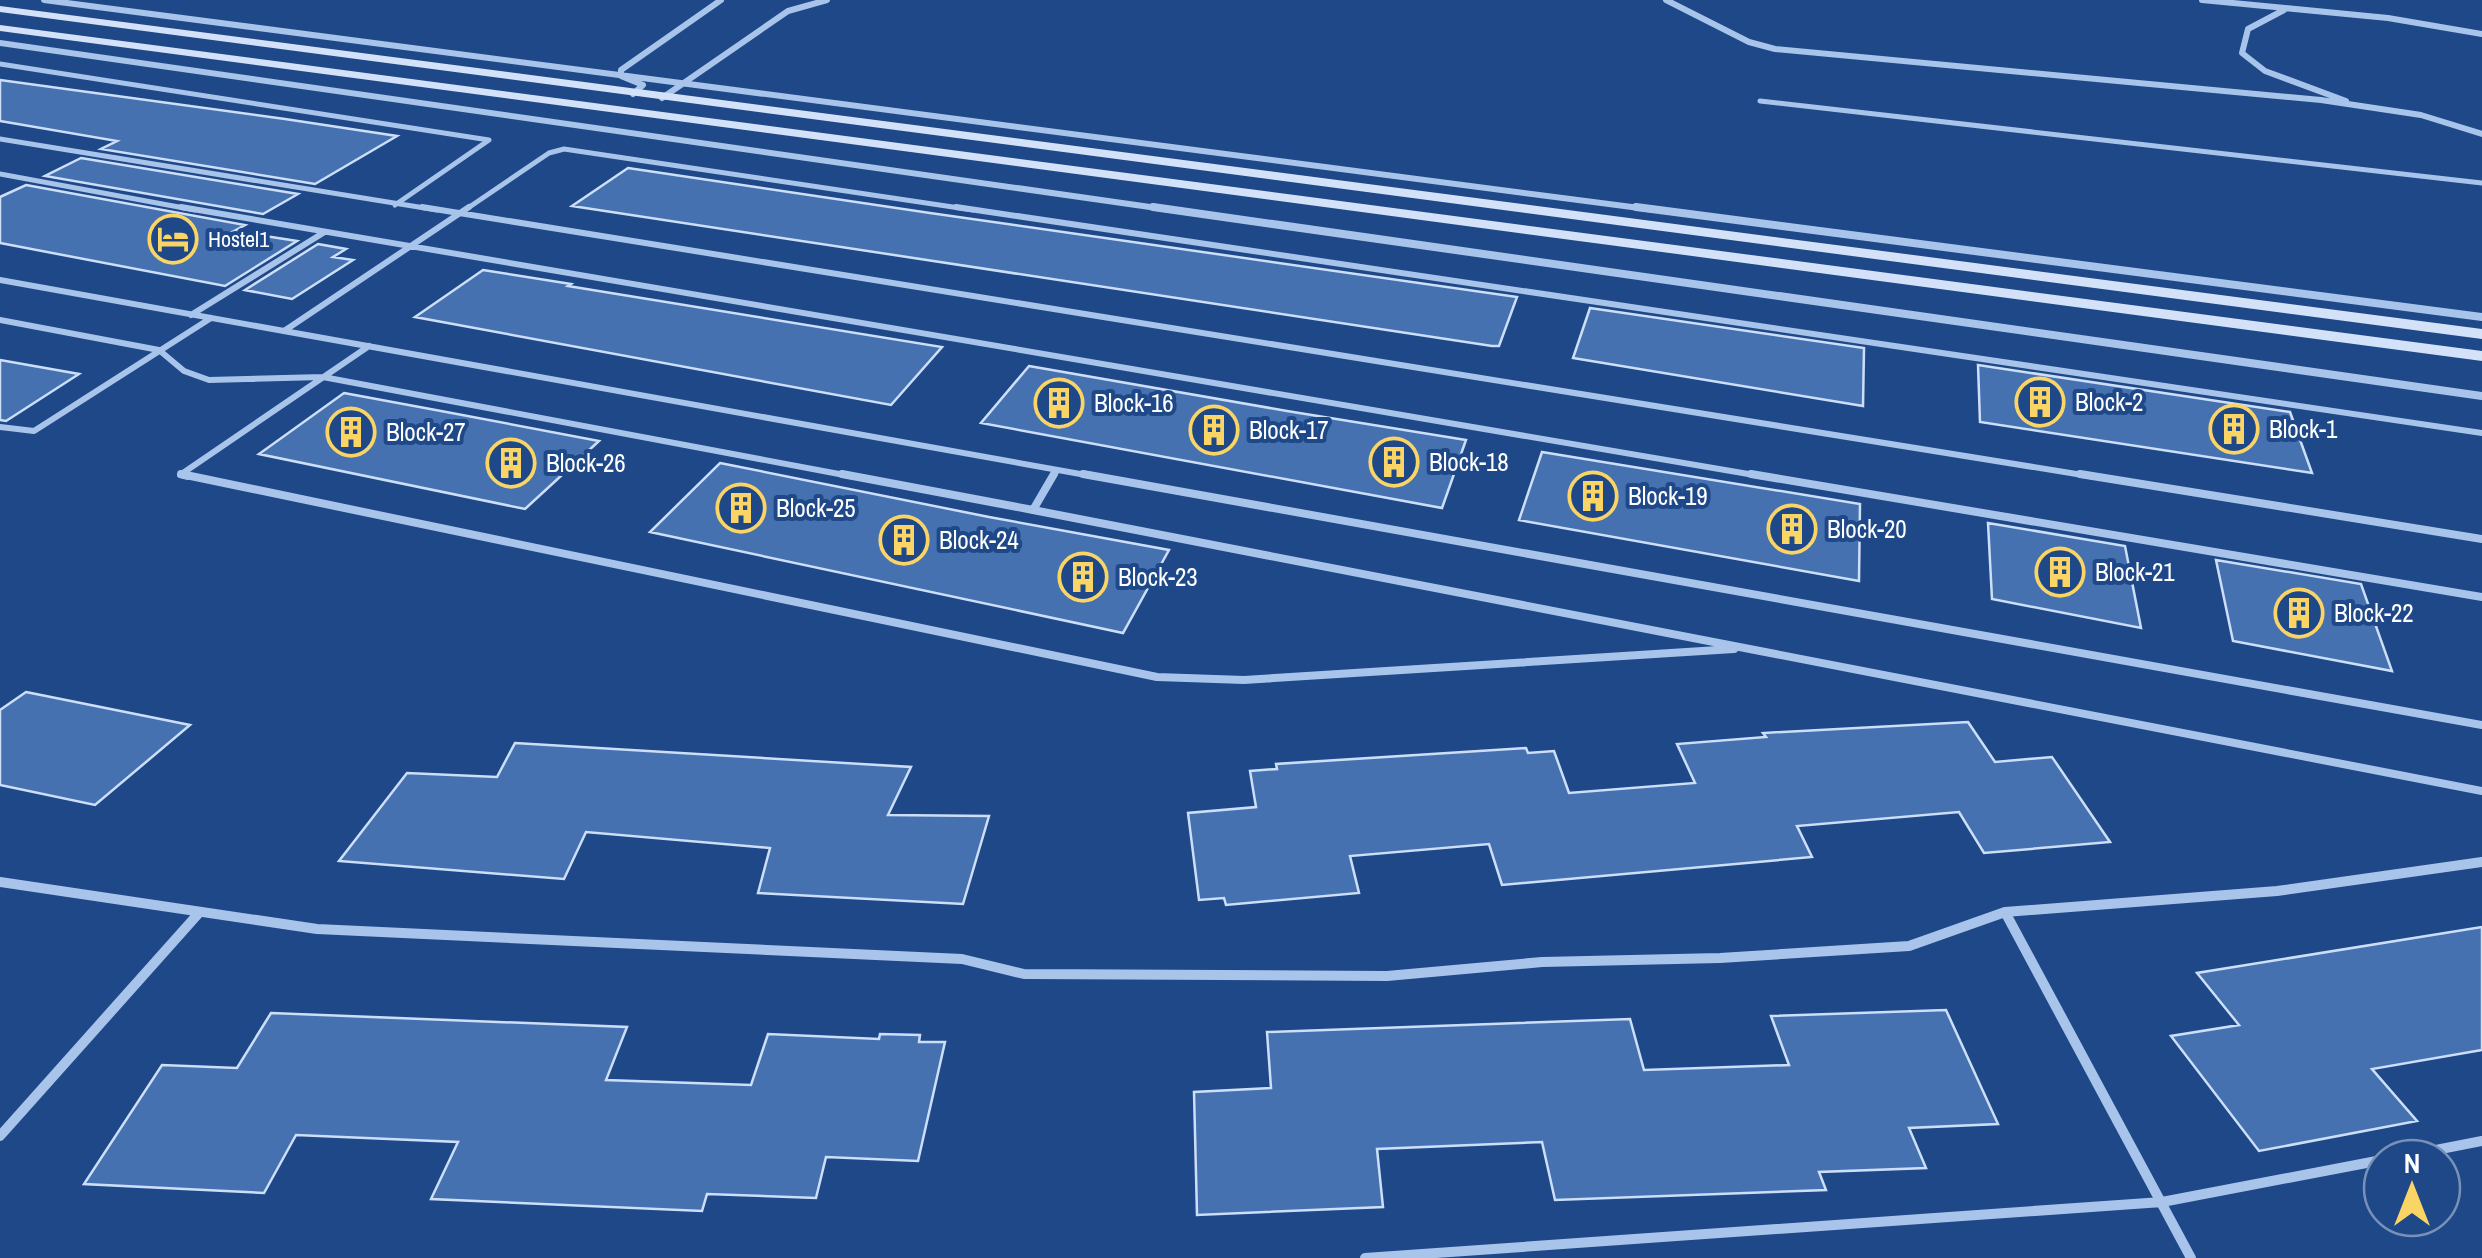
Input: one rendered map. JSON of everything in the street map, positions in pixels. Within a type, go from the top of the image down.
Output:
[{"type":"main road","points":[[0,9],[2482,334]]},
{"type":"main road","points":[[0,28],[2482,356]]},
{"type":"street","points":[[44,0],[2482,317]]},
{"type":"street","points":[[621,76],[625,66],[721,0]]},
{"type":"street","points":[[662,98],[799,0]]},
{"type":"street","points":[[788,10],[827,0]]},
{"type":"street","points":[[1666,0],[1749,42],[1775,50],[2349,103],[2422,115],[2482,134]]},
{"type":"street","points":[[2202,0],[2388,18],[2482,34]]},
{"type":"street","points":[[2285,9],[2248,29],[2242,52],[2261,70],[2332,93],[2349,103]]},
{"type":"street","points":[[0,43],[2482,396]]},
{"type":"street","points":[[621,76],[643,85],[633,94]]},
{"type":"lane","points":[[0,64],[488,140],[395,205]]},
{"type":"lane","points":[[1760,101],[2482,183]]},
{"type":"lane","points":[[0,139],[2482,539]]},
{"type":"lane","points":[[284,331],[549,153],[575,150],[2482,433]]},
{"type":"lane","points":[[0,174],[406,248],[2482,597]]},
{"type":"lane","points":[[192,314],[323,233]]},
{"type":"lane","points":[[0,280],[2482,725]]},
{"type":"lane","points":[[0,428],[34,430],[211,318]]},
{"type":"lane","points":[[0,320],[159,350],[184,371],[209,380],[323,377],[1033,510],[2482,792]]},
{"type":"lane","points":[[369,346],[180,474],[1156,677],[1244,680],[1734,649]]},
{"type":"lane","points":[[1033,510],[1057,470]]},
{"type":"lane","points":[[0,882],[317,929],[962,960],[1024,974],[1387,976],[1542,962],[1720,958],[1910,946],[2005,912],[2277,891],[2482,862]]},
{"type":"lane","points":[[2005,912],[2192,1258]]},
{"type":"lane","points":[[0,1136],[198,914]]},
{"type":"lane","points":[[1365,1258],[2162,1202],[2362,1164]]},
{"type":"building","points":[[0,80],[397,136],[315,184],[101,149],[117,141],[0,121]]},
{"type":"building","points":[[81,158],[298,194],[263,214],[45,176]]},
{"type":"building","points":[[628,168],[1517,297],[1499,346],[1492,346],[572,206]]},
{"type":"building","points":[[26,185],[245,225],[234,231],[297,241],[225,286],[0,243],[0,197]]},
{"type":"building","points":[[318,244],[346,249],[333,257],[353,260],[292,299],[245,290]]},
{"type":"building","points":[[483,270],[942,347],[891,405],[415,317]]},
{"type":"building","points":[[1590,308],[1864,348],[1863,406],[1573,358]]},
{"type":"building","points":[[0,360],[79,374],[6,421],[0,420]]},
{"type":"building","points":[[1978,365],[2290,412],[2312,473],[1980,422]]},
{"type":"building","points":[[1029,366],[1466,440],[1442,508],[981,423]]},
{"type":"building","points":[[344,393],[599,441],[525,509],[259,454]]},
{"type":"building","points":[[1542,452],[1860,504],[1859,581],[1519,520]]},
{"type":"building","points":[[720,463],[1169,550],[1123,633],[650,532]]},
{"type":"building","name":"Block-21","points":[[1988,523],[2125,546],[2141,628],[1992,599]]},
{"type":"building","name":"Block-22","points":[[2216,560],[2361,584],[2392,671],[2233,641]]},
{"type":"building","points":[[26,692],[190,725],[95,805],[0,785],[0,710]]},
{"type":"building","points":[[1968,722],[1995,762],[2052,757],[2110,842],[1984,853],[1959,812],[1797,826],[1812,857],[1502,885],[1489,844],[1350,856],[1359,893],[1226,905],[1224,898],[1199,900],[1188,813],[1256,807],[1250,771],[1277,769],[1276,764],[1526,748],[1528,753],[1554,751],[1569,793],[1695,783],[1677,744],[1766,737],[1763,733]]},
{"type":"building","points":[[515,743],[911,767],[888,815],[989,816],[963,904],[758,893],[770,848],[586,832],[564,879],[339,861],[407,773],[497,777]]},
{"type":"building","points":[[2482,927],[2482,1050],[2372,1069],[2417,1121],[2259,1151],[2171,1036],[2239,1025],[2197,973]]},
{"type":"building","points":[[1946,1010],[1998,1124],[1909,1128],[1926,1168],[1819,1172],[1826,1190],[1555,1200],[1542,1142],[1377,1149],[1383,1207],[1197,1215],[1194,1092],[1271,1088],[1267,1032],[1630,1019],[1644,1070],[1789,1065],[1771,1016]]},
{"type":"building","points":[[271,1013],[627,1027],[606,1080],[751,1085],[768,1034],[879,1039],[880,1034],[920,1035],[919,1042],[945,1042],[918,1161],[826,1157],[816,1198],[707,1194],[702,1211],[431,1199],[458,1142],[296,1135],[264,1193],[84,1184],[162,1065],[237,1068]]},
{"type":"place","name":"Hostel1","points":[[173,239]]},
{"type":"place","name":"Block-2","points":[[2040,402]]},
{"type":"place","name":"Block-16","points":[[1059,403]]},
{"type":"place","name":"Block-1","points":[[2234,429]]},
{"type":"place","name":"Block-17","points":[[1214,430]]},
{"type":"place","name":"Block-27","points":[[351,432]]},
{"type":"place","name":"Block-18","points":[[1394,462]]},
{"type":"place","name":"Block-26","points":[[511,463]]},
{"type":"place","name":"Block-19","points":[[1593,496]]},
{"type":"place","name":"Block-25","points":[[741,508]]},
{"type":"place","name":"Block-20","points":[[1792,529]]},
{"type":"place","name":"Block-24","points":[[904,540]]},
{"type":"place","name":"Block-21","points":[[2060,572]]},
{"type":"place","name":"Block-23","points":[[1083,577]]},
{"type":"place","name":"Block-22","points":[[2299,613]]}]
